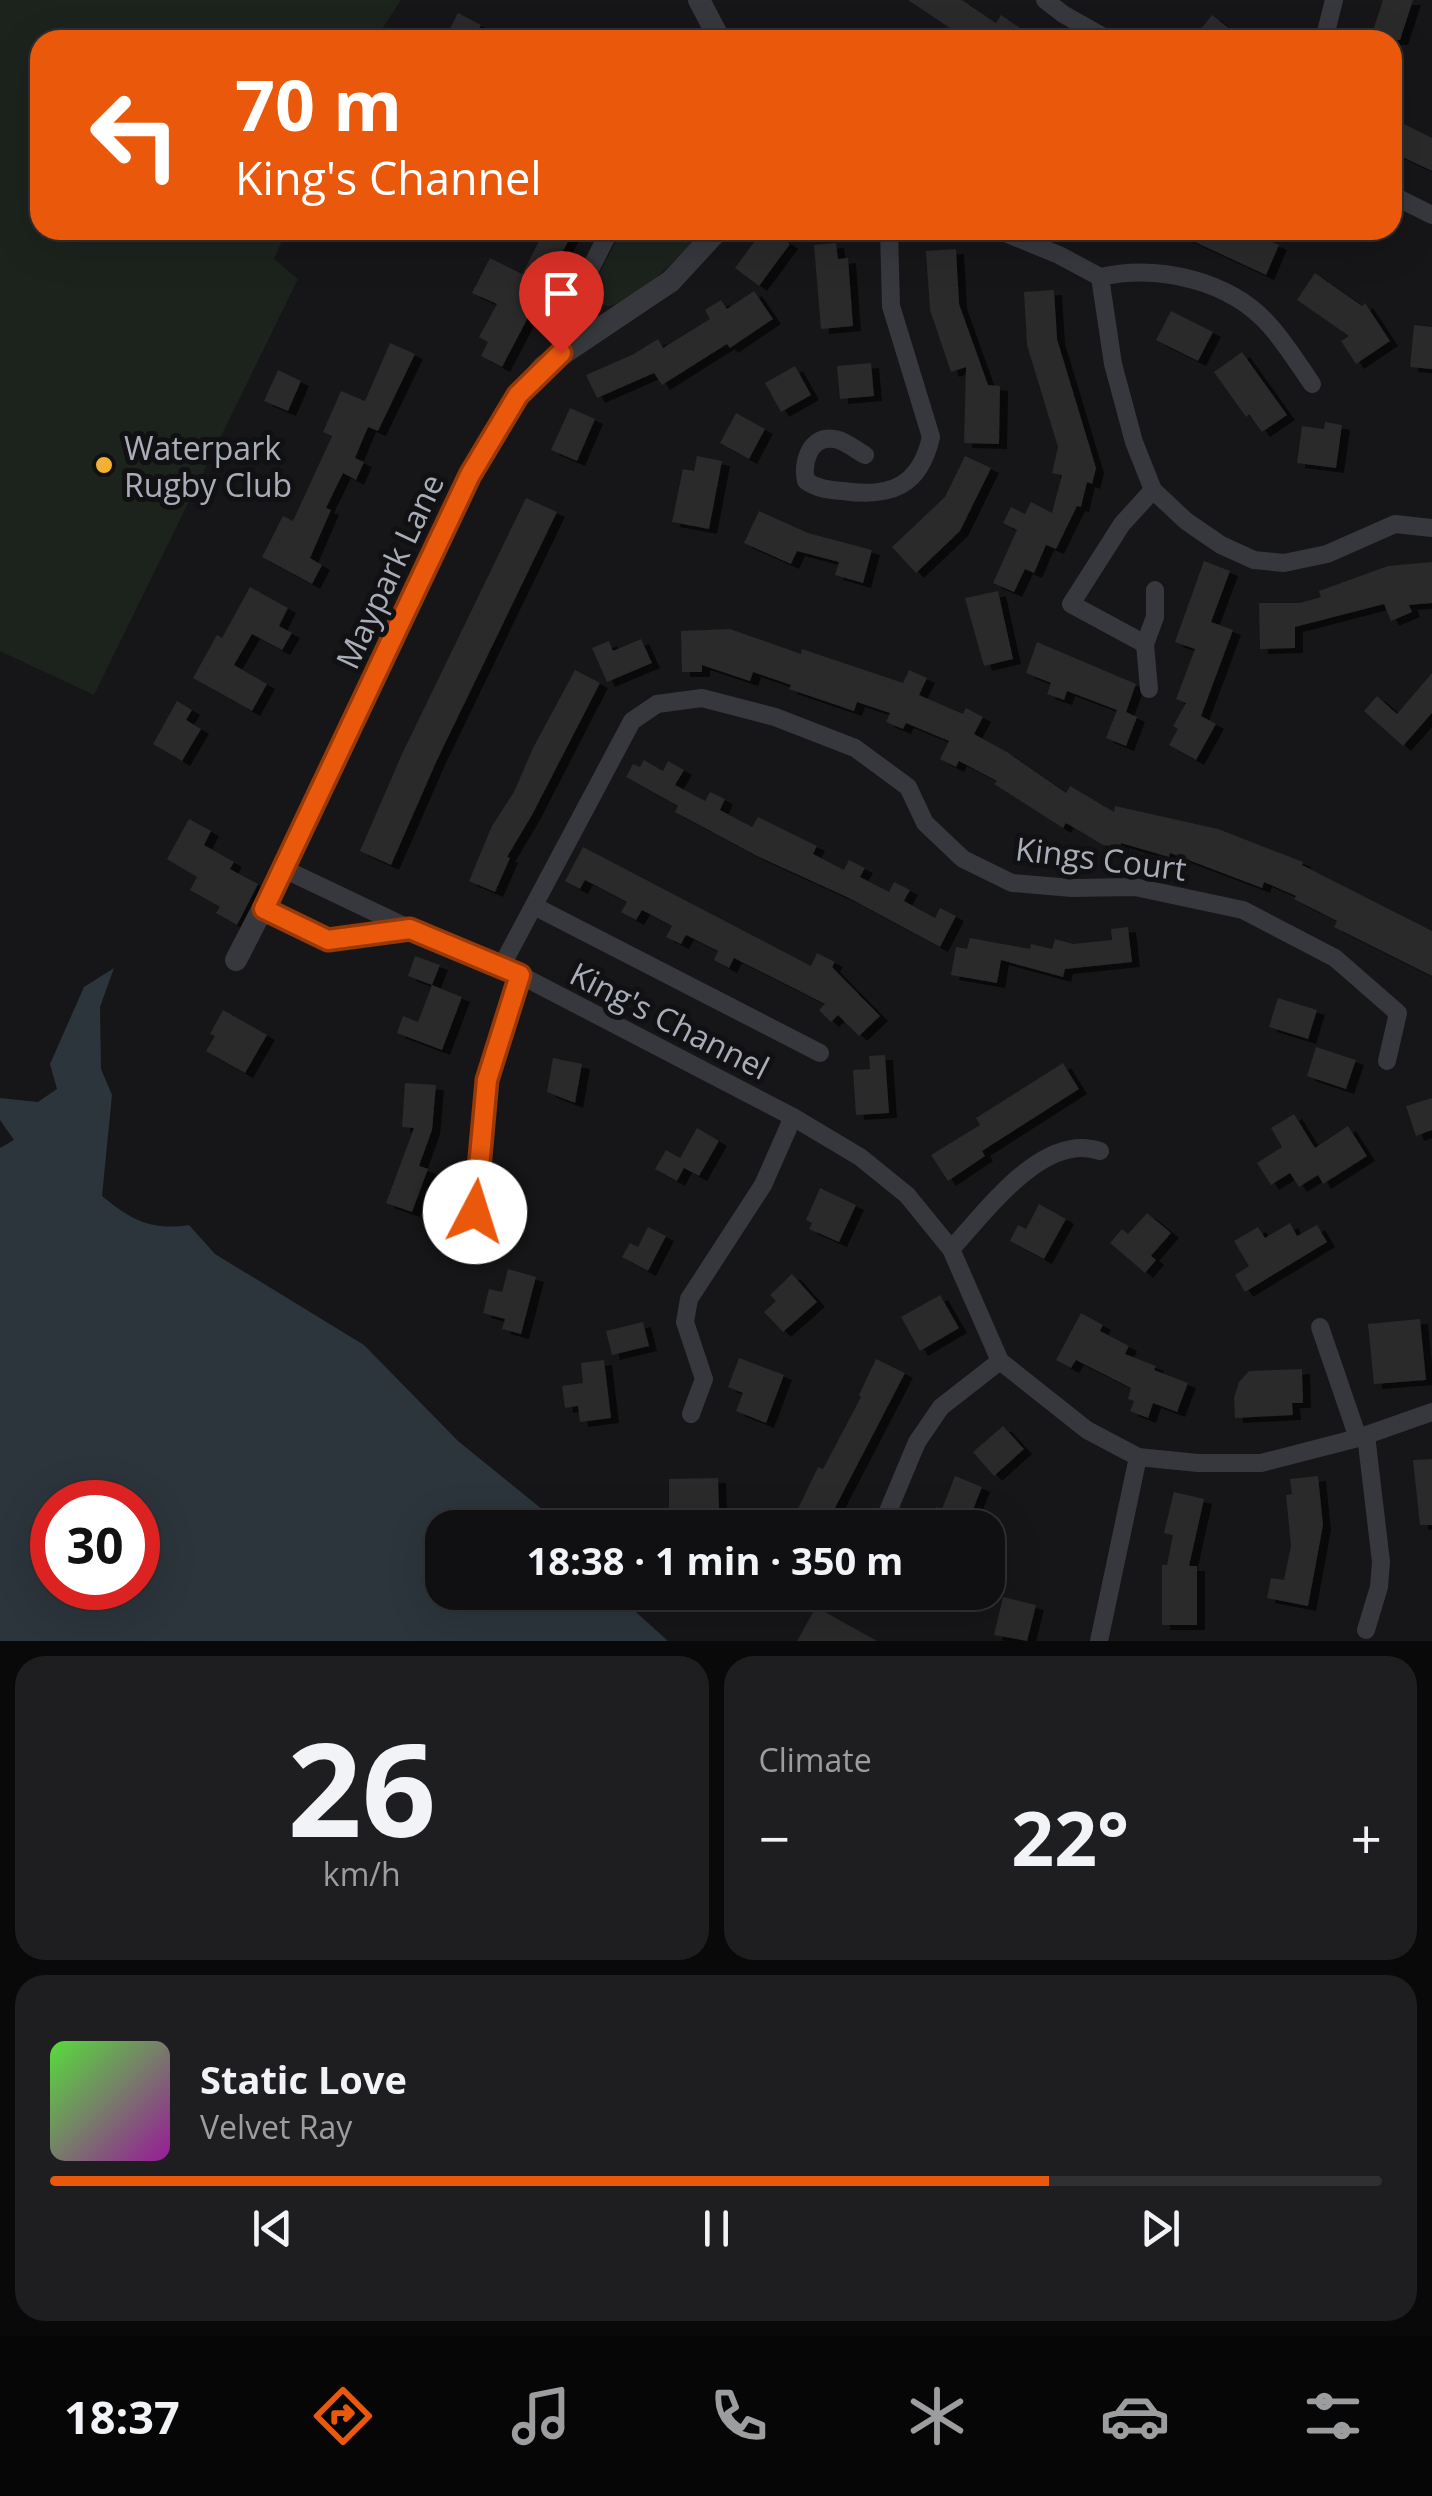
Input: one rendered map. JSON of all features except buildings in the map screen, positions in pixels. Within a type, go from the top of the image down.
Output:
[{"type":"street","points":[[699,0],[715,30]]},
{"type":"street","points":[[1045,0],[1092,30]]},
{"type":"street","points":[[1326,30],[1334,0]]},
{"type":"street","points":[[1402,200],[1430,214]]},
{"type":"street","points":[[583,338],[574,299],[605,240]]},
{"type":"street","name":"Maypark Lane","points":[[236,960],[284,868],[484,449],[529,381],[583,338],[671,281],[709,240]]},
{"type":"street","points":[[865,454],[834,439],[826,440],[803,461],[806,481],[815,488],[851,492],[893,489],[908,482],[927,453],[931,437],[891,306],[889,240]]},
{"type":"street","points":[[1022,240],[1100,278],[1125,272],[1169,275],[1219,289],[1270,326],[1312,384]]},
{"type":"street","points":[[1100,278],[1114,364],[1134,442],[1153,490],[1186,521],[1221,545],[1264,562],[1284,563],[1327,554],[1395,524],[1432,528]]},
{"type":"street","points":[[1144,644],[1071,604],[1122,524],[1153,490]]},
{"type":"street","points":[[1148,690],[1144,644],[1155,617],[1155,590]]},
{"type":"street","name":"Kings Court","points":[[501,967],[632,721],[657,704],[702,698],[775,717],[863,751],[908,786],[925,822],[963,859],[1012,884],[1135,887],[1242,910],[1290,932],[1335,958],[1398,1013],[1387,1061]]},
{"type":"street","name":"King's Channel","points":[[284,868],[410,929],[520,975],[793,1117],[860,1157],[908,1196],[950,1248],[1000,1361],[1086,1430],[1138,1457],[1198,1463],[1261,1463],[1432,1412]]},
{"type":"street","points":[[534,906],[820,1053]]},
{"type":"street","points":[[264,909],[328,940],[410,929]]},
{"type":"street","name":"King's Channel","points":[[475,1212],[487,1080],[520,975]]},
{"type":"street","name":"King's Channel","points":[[692,1414],[704,1379],[685,1322],[689,1299],[763,1185],[793,1117]]},
{"type":"street","points":[[950,1248],[1022,1175],[1051,1154],[1074,1146],[1100,1152]]},
{"type":"street","points":[[1320,1327],[1362,1436],[1380,1562],[1380,1587],[1366,1630]]},
{"type":"street","points":[[889,1510],[917,1442],[941,1406],[1000,1361]]},
{"type":"street","points":[[1099,1641],[1138,1457]]},
{"type":"shaded area","name":"Waterpark Rugby Club","points":[[0,0],[401,0],[382,30],[30,30],[30,240],[283,240],[274,259],[298,279],[94,695],[0,651]]},
{"type":"shaded area","points":[[617,240],[694,240],[633,295],[609,306],[586,299]]},
{"type":"shaded area","points":[[114,968],[100,1007],[101,1069],[112,1095],[102,1196],[152,1225],[189,1225],[215,1254],[364,1345],[458,1441],[543,1510],[425,1510],[425,1610],[634,1610],[668,1641],[0,1641],[0,1148],[14,1140],[0,1120],[0,1098],[38,1102],[57,1089],[50,1064],[84,987]]},
{"type":"place","name":"Waterpark Rugby Club","points":[[104,465]]},
{"type":"route","points":[[475,1212],[487,1080],[520,975],[410,929],[328,940],[264,909],[470,475],[518,395],[561,353]]}]
